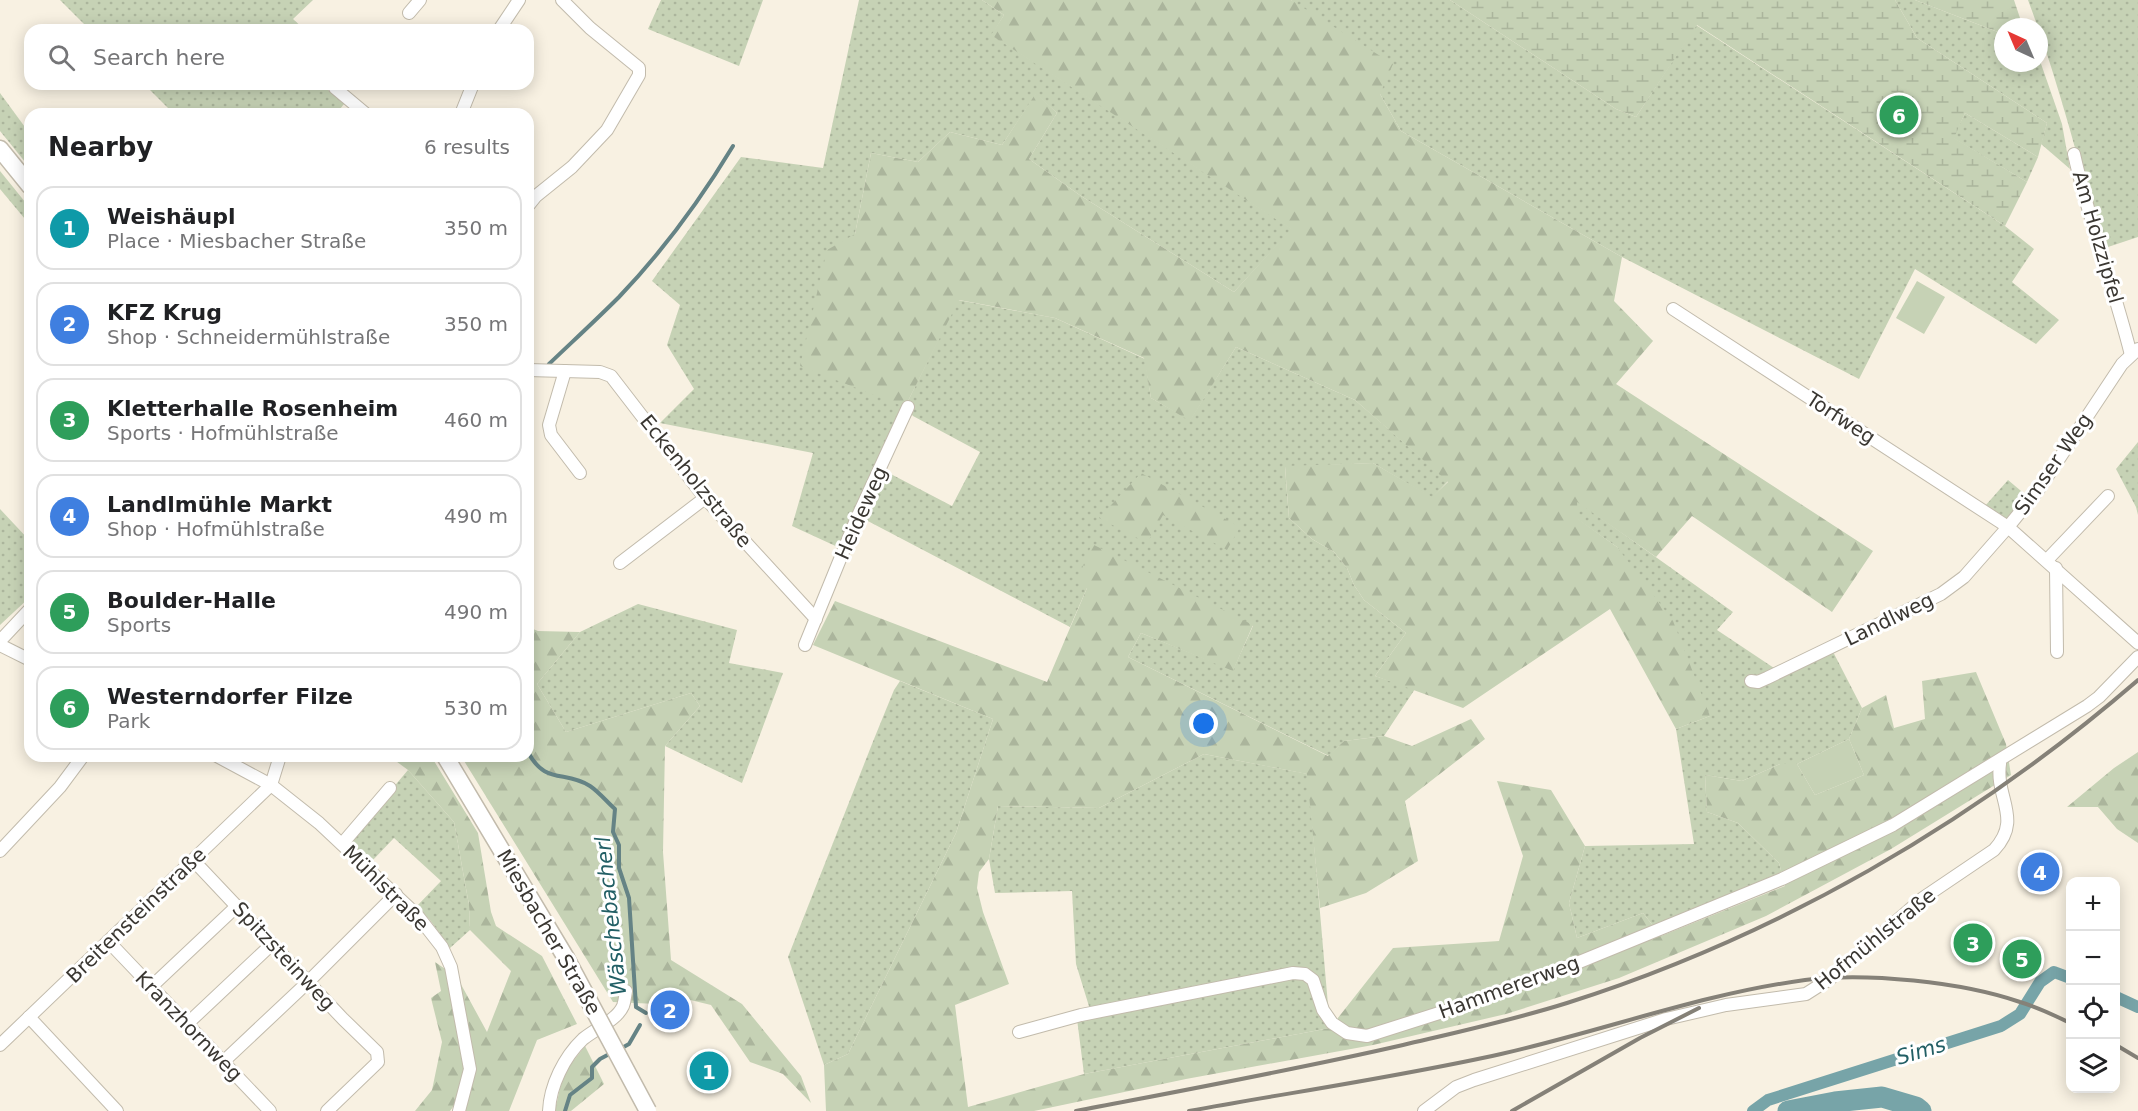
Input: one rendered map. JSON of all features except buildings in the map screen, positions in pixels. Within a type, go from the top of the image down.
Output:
[{"type":"main road","points":[[0,149],[24,179]]},
{"type":"main road","name":"Miesbacher Straße","points":[[449,762],[566,958],[648,1111]]},
{"type":"street","points":[[409,13],[420,0]]},
{"type":"street","points":[[534,198],[573,167],[607,130],[639,75],[639,68],[590,28],[562,0]]},
{"type":"street","points":[[503,24],[517,1]]},
{"type":"street","points":[[337,90],[359,108]]},
{"type":"street","points":[[463,108],[470,90]]},
{"type":"street","name":"Am Holzzipfel","points":[[2074,154],[2084,200],[2134,352]]},
{"type":"street","name":"Torfweg","points":[[1673,309],[2008,527]]},
{"type":"street","name":"Simser Weg","points":[[2134,352],[2039,489],[2008,527],[2138,643]]},
{"type":"street","name":"Eckenholzstraße","points":[[534,370],[600,372],[611,376],[705,498],[816,619]]},
{"type":"street","points":[[565,371],[549,425],[550,435],[580,473]]},
{"type":"street","name":"Heideweg","points":[[805,645],[856,520],[908,407]]},
{"type":"street","points":[[2057,652],[2051,564],[2108,496]]},
{"type":"street","points":[[620,563],[705,498]]},
{"type":"street","name":"Landlweg","points":[[1751,681],[1758,682],[1767,678],[1941,594],[1964,578],[2008,527]]},
{"type":"street","points":[[24,616],[0,643],[24,657]]},
{"type":"street","points":[[1998,762],[2087,706],[2099,697],[2138,657]]},
{"type":"street","points":[[0,852],[60,787],[79,762]]},
{"type":"street","name":"Mühlstraße","points":[[228,762],[271,785],[342,844],[417,915],[442,947],[451,967],[471,1069],[459,1111]]},
{"type":"street","points":[[271,785],[278,762]]},
{"type":"street","name":"Hammererweg","points":[[1019,1032],[1081,1015],[1293,973],[1305,974],[1313,980],[1323,1011],[1332,1023],[1347,1033],[1367,1036],[1455,1008],[1572,965],[1782,879],[1893,825],[1998,762]]},
{"type":"street","name":"Hofmühlstraße","points":[[1424,1111],[1456,1087],[1474,1080],[1666,1019],[1726,1005],[1806,994],[1814,990],[1923,898],[1994,850],[2002,842],[2008,818],[1998,762]]},
{"type":"street","name":"Breitensteinstraße","points":[[0,1045],[271,785]]},
{"type":"street","points":[[342,844],[390,788]]},
{"type":"street","name":"Spitzsteinweg","points":[[193,860],[377,1052],[378,1062],[327,1111]]},
{"type":"street","points":[[223,1062],[308,982],[396,894]]},
{"type":"street","points":[[151,987],[237,906]]},
{"type":"street","name":"Kranzhornweg","points":[[108,941],[270,1111]]},
{"type":"street","points":[[187,1024],[272,944]]},
{"type":"street","points":[[549,1111],[553,1086],[564,1065],[582,1041],[618,1014],[623,1006],[626,992]]},
{"type":"street","points":[[29,1017],[117,1111]]},
{"type":"green space","points":[[60,0],[313,0],[293,19],[298,24],[84,24]]},
{"type":"green space","points":[[661,0],[763,0],[739,66],[648,29]]},
{"type":"green space","points":[[859,0],[982,0],[1004,15],[992,35],[1292,229],[1234,292],[1081,196],[1029,159],[1057,113],[1036,94],[1002,145],[950,132],[918,162],[871,153],[855,234],[905,407],[842,549],[792,526],[813,453],[660,423],[694,389],[667,345],[680,305],[652,281],[741,157],[823,168]]},
{"type":"green space","points":[[982,0],[1291,0],[1393,64],[1380,94],[1401,131],[1622,257],[1614,301],[1653,341],[1616,384],[1873,551],[1832,612],[1692,516],[1656,557],[1577,502],[1578,519],[1617,547],[1673,621],[1710,716],[1676,729],[1610,609],[1463,708],[1375,676],[1406,633],[1364,600],[1347,568],[1334,552],[1312,539],[1289,518],[1285,466],[1373,463],[1432,497],[1448,482],[1355,400],[1236,347],[1190,421],[1151,398],[1144,358],[1055,318],[959,300],[905,407],[800,366],[827,250],[855,234],[871,153],[918,162],[950,132],[1002,145],[1036,93],[1057,113],[1029,159],[1081,196],[1234,292],[1291,229],[991,35],[1004,15]]},
{"type":"green space","points":[[1291,0],[1450,0],[1616,109],[1636,117],[1696,25],[2005,226],[2034,249],[2012,282],[2059,320],[2036,344],[1915,269],[1859,379],[1622,257],[1401,131],[1380,94]]},
{"type":"green space","points":[[1450,0],[1895,0],[1917,38],[2047,123],[2038,157],[1965,113],[1954,138],[2027,182],[2005,226],[1697,25],[1636,117],[1616,109]]},
{"type":"green space","points":[[1895,0],[1915,0],[1994,31],[1994,72],[2044,72],[2062,124],[2070,169],[2041,144],[2047,123],[1917,38]]},
{"type":"green space","points":[[1915,0],[2014,0],[2020,18],[1994,18],[1994,31]]},
{"type":"green space","points":[[2028,0],[2138,0],[2138,237],[2102,249],[2048,58],[2048,18],[2035,18]]},
{"type":"green space","points":[[150,90],[328,90],[344,104],[341,108],[168,108]]},
{"type":"green space","points":[[0,93],[24,126],[24,161],[0,131]]},
{"type":"green space","points":[[1965,113],[2038,157],[2027,182],[1953,138]]},
{"type":"green space","points":[[0,171],[24,201],[24,218],[0,189]]},
{"type":"green space","points":[[1917,281],[1945,297],[1924,334],[1896,318]]},
{"type":"green space","points":[[958,300],[1055,318],[1145,359],[1151,398],[1190,420],[1236,347],[1355,400],[1448,481],[1432,498],[1373,463],[1285,467],[1289,518],[1312,539],[1334,552],[1347,568],[1364,600],[1406,633],[1375,676],[1415,689],[1384,736],[1344,741],[1329,756],[1128,657],[1141,633],[1233,670],[1253,626],[1092,545],[1087,588],[1070,627],[864,519],[885,471],[952,506],[980,452],[913,416],[905,407]]},
{"type":"green space","points":[[2138,442],[2138,515],[2116,469]]},
{"type":"green space","points":[[1141,473],[1240,527],[1227,550],[1163,515],[1147,543],[1099,518]]},
{"type":"green space","points":[[2008,480],[2027,496],[2006,519],[1985,506]]},
{"type":"green space","points":[[1577,501],[1733,612],[1717,630],[1777,670],[1829,644],[1862,708],[1849,739],[1797,764],[1780,764],[1742,781],[1705,775],[1707,812],[1738,823],[1779,863],[1782,874],[1654,927],[1643,913],[1577,938],[1569,903],[1585,846],[1694,844],[1676,729],[1710,716],[1617,547],[1577,519]]},
{"type":"green space","points":[[0,509],[24,535],[24,603],[0,625]]},
{"type":"green space","points":[[1092,544],[1253,625],[1233,671],[1141,633],[1128,657],[1328,756],[1344,741],[1384,736],[1412,746],[1471,719],[1485,739],[1405,801],[1418,861],[1366,893],[1320,908],[1307,774],[1204,754],[1099,808],[998,806],[989,859],[979,872],[977,888],[983,912],[1009,984],[955,1005],[968,1107],[1084,1074],[1330,1028],[1393,948],[1499,941],[1523,856],[1497,781],[1551,790],[1585,846],[1569,903],[1577,938],[1643,913],[1661,936],[1785,886],[1779,863],[1738,823],[1707,812],[1705,775],[1742,781],[1780,764],[1797,764],[1815,795],[1864,775],[1849,739],[1862,708],[1886,695],[1894,728],[1925,719],[1922,681],[1976,672],[2006,744],[2011,775],[1891,849],[1766,916],[1619,978],[1506,1014],[1373,1045],[1186,1079],[1034,1111],[826,1111],[824,1065],[848,1054],[956,833],[993,719],[813,645],[835,601],[1047,682],[1087,588],[1078,578]]},
{"type":"green space","points":[[638,604],[737,630],[729,663],[783,673],[742,783],[665,746],[700,706],[691,693],[566,732],[537,684],[580,632]]},
{"type":"green space","points":[[534,629],[580,632],[537,684],[566,732],[691,693],[700,706],[665,746],[663,852],[671,960],[742,1004],[801,1076],[811,1103],[783,1074],[750,1062],[711,1005],[678,997],[657,1004],[613,1002],[465,762],[534,762]]},
{"type":"green space","points":[[900,681],[993,719],[956,833],[848,1054],[824,1065],[788,957],[874,739]]},
{"type":"green space","points":[[1849,739],[1864,775],[1815,795],[1797,764]]},
{"type":"green space","points":[[2138,752],[2138,843],[2117,829],[2098,807],[2067,807],[2114,768]]},
{"type":"green space","points":[[1204,754],[1308,774],[1330,1028],[1084,1074],[1077,1019],[1092,1016],[1076,964],[1072,891],[995,893],[989,859],[998,806],[1099,808]]},
{"type":"green space","points":[[397,762],[435,762],[478,833],[491,912],[496,926],[542,956],[577,1024],[537,1040],[509,1111],[464,1111],[462,1095],[450,1111],[415,1111],[432,1090],[442,1042],[431,998],[441,991],[435,962],[457,977],[487,1032],[511,971],[470,930],[469,905],[454,822],[408,770]]},
{"type":"green space","points":[[408,770],[454,822],[469,905],[470,930],[450,948],[430,920],[416,907],[441,881],[394,838],[371,862],[348,841]]},
{"type":"green space","points":[[585,1046],[604,1084],[571,1111],[555,1111],[563,1074]]},
{"type":"waterway","points":[[549,364],[619,297],[650,262],[708,186],[733,146]]},
{"type":"waterway","name":"Wäschebacherl","points":[[534,761],[548,773],[581,781],[590,786],[615,809],[613,832],[619,845],[619,868],[629,898],[636,1007],[646,1013]]},
{"type":"waterway","name":"Sims","points":[[1753,1111],[1768,1100],[2001,1026],[2020,1014],[2040,982],[2054,972],[2066,976]]},
{"type":"waterway","name":"Sims","points":[[2120,999],[2138,1007]]},
{"type":"waterway","name":"Wäschebacherl","points":[[620,1049],[629,1044],[640,1025]]},
{"type":"waterway","name":"Wäschebacherl","points":[[565,1111],[570,1095],[592,1078],[592,1067],[600,1059],[613,1052]]},
{"type":"waterway","name":"Sims","points":[[1788,1111],[1835,1102],[1882,1097],[1916,1107],[1921,1111]]},
{"type":"railway","points":[[1076,1111],[1321,1063],[1506,1020],[1567,1003],[1645,976],[1722,945],[1869,870],[1940,828],[2008,782],[2138,680]]},
{"type":"railway","points":[[1189,1111],[1501,1054],[1728,994],[1805,980],[1856,977],[1943,984],[1997,995],[2045,1011],[2066,1021]]},
{"type":"railway","points":[[1512,1111],[1640,1038],[1699,1008]]},
{"type":"railway","points":[[2120,1047],[2138,1058]]},
{"type":"place","name":"Westerndorfer Filze","points":[[1899,115]]},
{"type":"place","name":"Landlmühle Markt","points":[[2040,872]]},
{"type":"place","name":"Kletterhalle Rosenheim","points":[[1973,943]]},
{"type":"place","name":"Boulder-Halle","points":[[2022,959]]},
{"type":"place","name":"KFZ Krug","points":[[670,1010]]},
{"type":"place","name":"Weishäupl","points":[[709,1071]]}]
